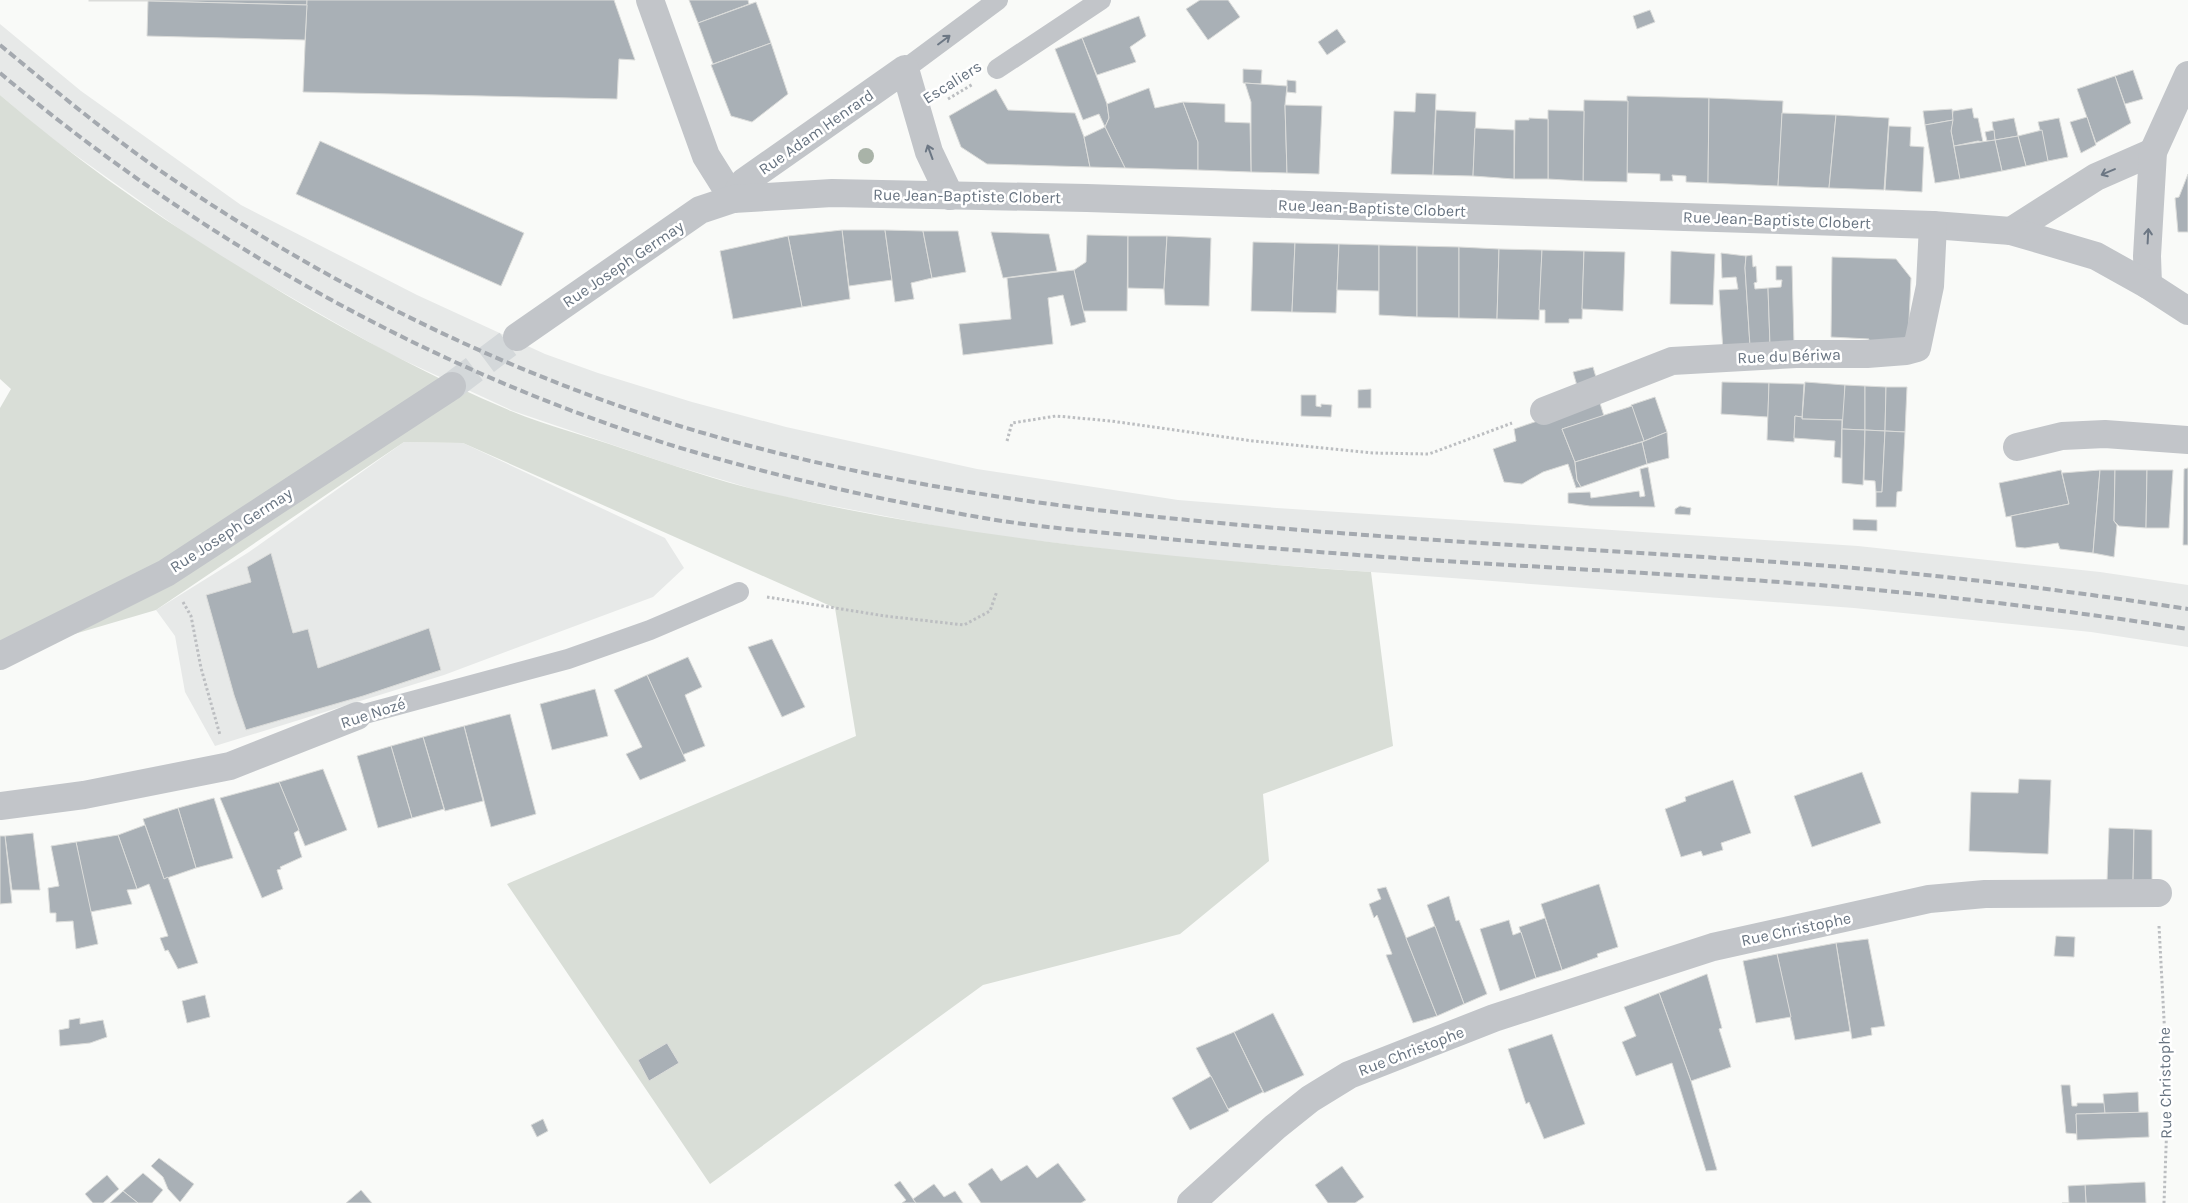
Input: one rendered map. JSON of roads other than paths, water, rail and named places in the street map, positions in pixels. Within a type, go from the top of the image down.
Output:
[{"type":"street","points":[[650,0],[706,156],[733,200]]},
{"type":"street","points":[[905,69],[929,152],[950,196]]},
{"type":"street","name":"Rue Adam Henrard","points":[[733,200],[744,182],[905,69]]},
{"type":"street","points":[[2148,284],[2147,256],[2153,152],[2188,75]]},
{"type":"street","points":[[2011,232],[2096,177],[2153,152]]},
{"type":"street","name":"Rue Jean-Baptiste Clobert","points":[[733,200],[832,194],[1087,198],[1933,225],[2011,232],[2096,256],[2148,284],[2188,311]]},
{"type":"street","name":"Rue Joseph Germay","points":[[517,336],[700,210],[733,200]]},
{"type":"street","name":"Rue du Bériwa","points":[[1544,412],[1672,361],[1796,354],[1906,352],[1917,348],[1930,286],[1933,225]]},
{"type":"street","name":"Rue Joseph Germay","points":[[1,654],[166,573],[452,386]]},
{"type":"street","points":[[2018,447],[2062,436],[2105,434],[2188,440]]},
{"type":"street","name":"Rue Nozé","points":[[0,806],[84,795],[230,766],[357,716]]},
{"type":"street","name":"Rue Christophe","points":[[1191,1203],[1303,1104],[1349,1075],[1494,1018],[1714,947],[1929,899],[1985,894],[2158,893]]},
{"type":"lane","name":"Rue Adam Henrard","points":[[905,69],[998,0]]},
{"type":"lane","points":[[997,69],[1101,0]]},
{"type":"lane","name":"Rue Nozé","points":[[357,716],[568,658],[650,630],[739,592]]},
{"type":"tunnel","points":[[452,386],[517,337]]},
{"type":"railway","points":[[0,45],[96,123],[155,167],[279,247],[344,283],[476,349],[544,378],[613,404],[683,427],[777,453],[967,492],[1159,517],[1353,534],[1854,568],[2021,586],[2188,609]]},
{"type":"railway","points":[[0,73],[76,134],[154,190],[235,244],[319,293],[404,338],[492,379],[582,415],[710,457],[783,476],[893,501],[967,515],[1067,529],[1352,555],[1855,588],[2021,606],[2188,629]]}]
